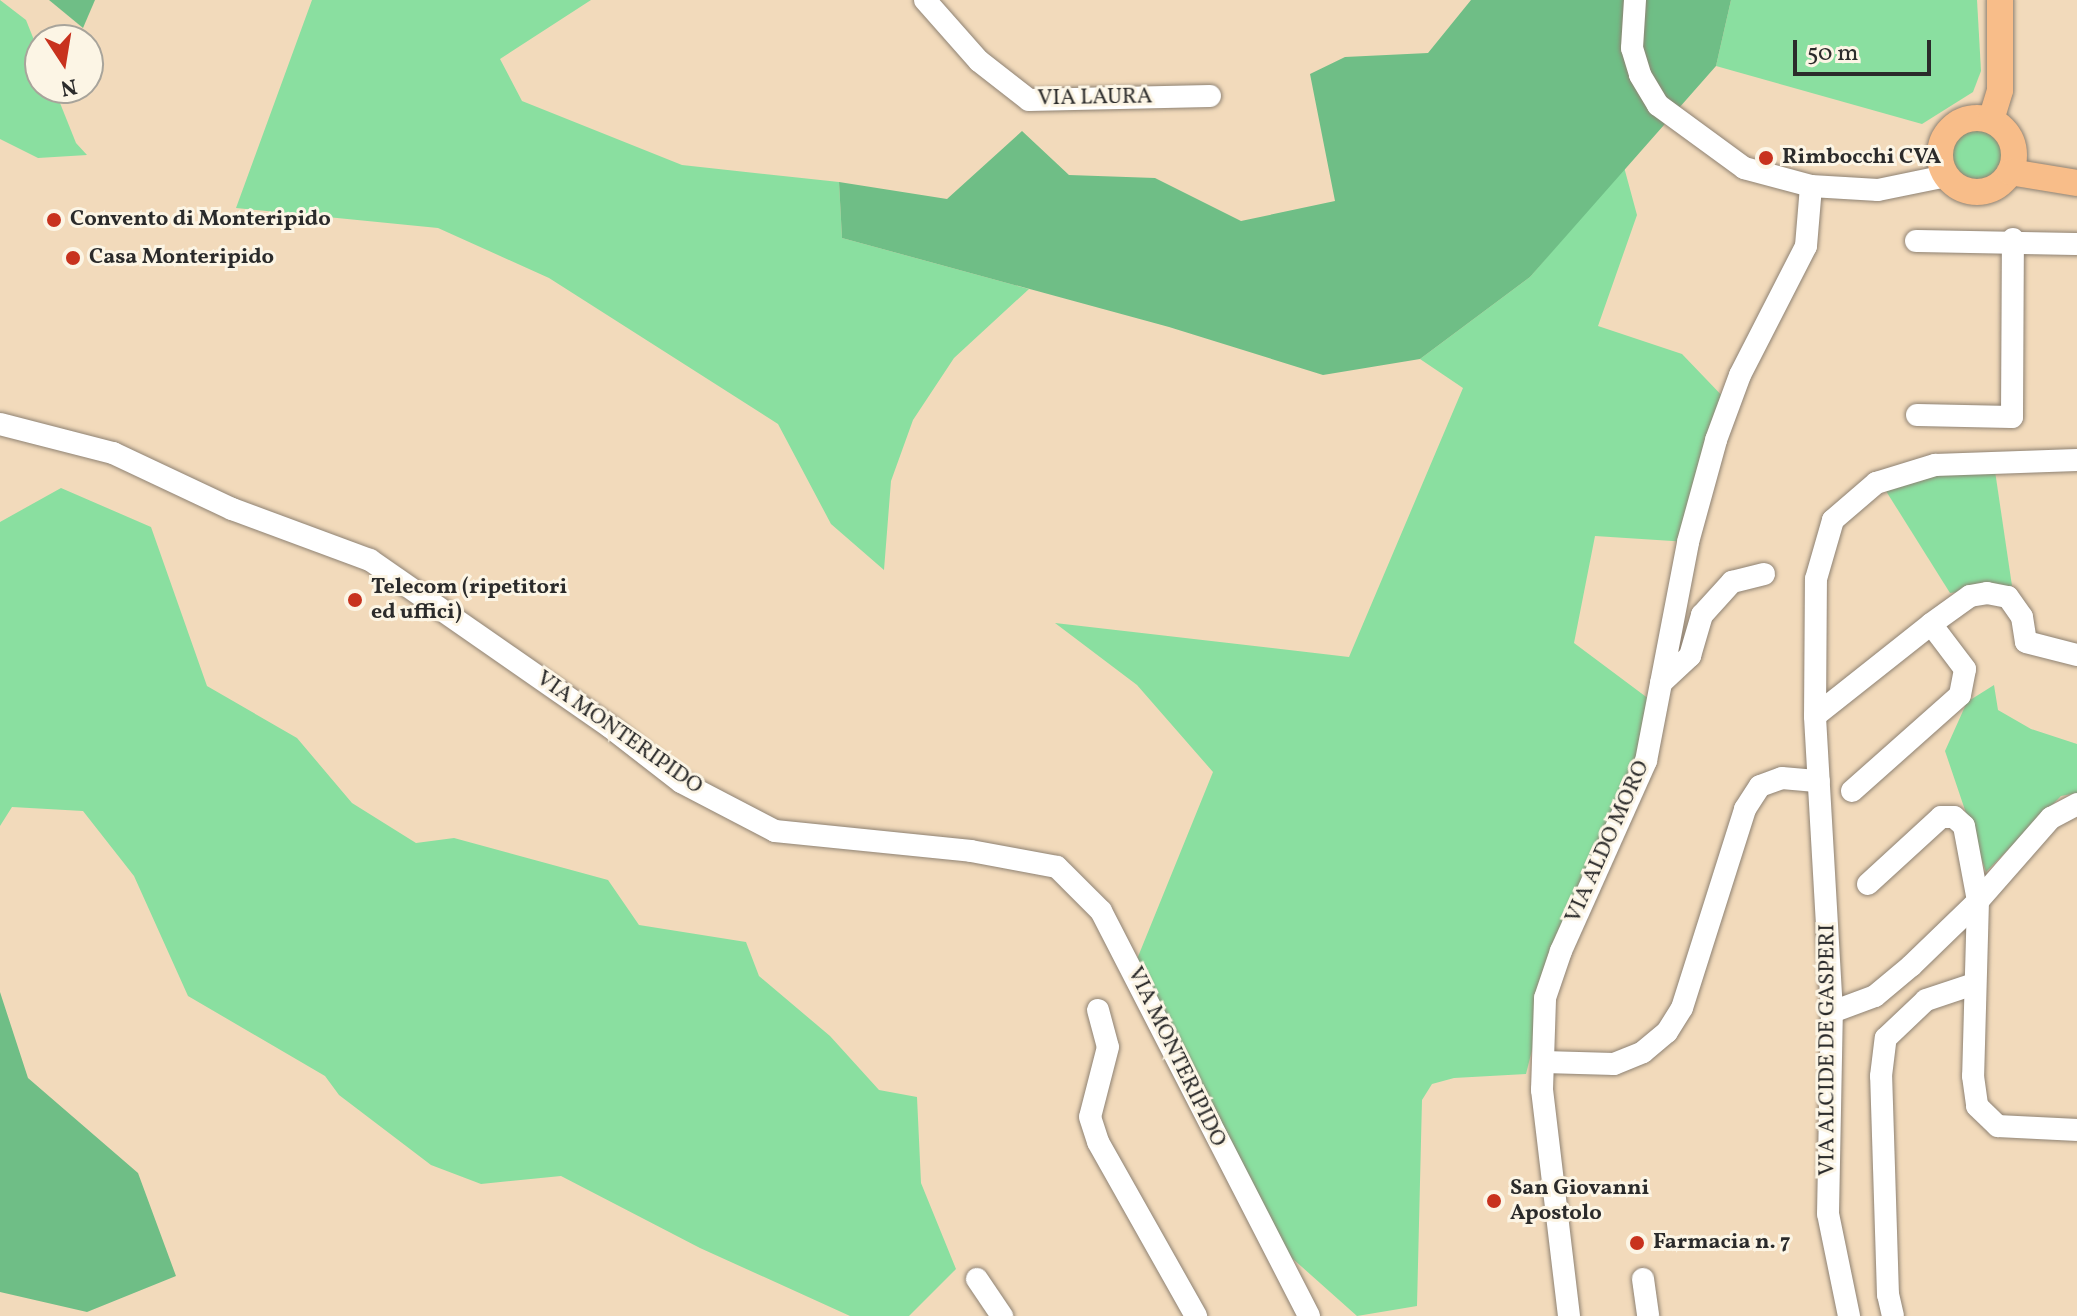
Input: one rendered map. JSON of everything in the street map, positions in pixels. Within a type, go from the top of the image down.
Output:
[{"type":"main road","points":[[1991,120],[2000,90],[2000,0]]},
{"type":"main road","points":[[1967,119],[1991,120],[2009,136],[2014,160],[2010,172],[1991,189],[1979,192],[1966,190],[1946,176],[1940,153],[1948,132],[1967,119]]},
{"type":"main road","points":[[2010,172],[2077,183]]},
{"type":"street","name":"VIA LAURA","points":[[925,0],[979,61],[1029,100],[1210,96]]},
{"type":"street","points":[[1635,0],[1632,48],[1640,75],[1658,105],[1744,168],[1811,186],[1878,190],[1946,176]]},
{"type":"street","name":"VIA ALDO MORO","points":[[1569,1316],[1542,1090],[1545,998],[1561,951],[1646,761],[1688,542],[1740,375],[1806,246],[1811,186]]},
{"type":"street","points":[[1917,415],[2012,417],[2013,239]]},
{"type":"street","points":[[1916,241],[2013,239],[2077,244]]},
{"type":"street","name":"VIA MONTERIPIDO","points":[[0,424],[113,453],[232,509],[370,560],[609,726],[681,782],[775,831],[971,851],[1057,867],[1101,911],[1309,1316]]},
{"type":"street","name":"VIA ALCIDE DE GASPERI","points":[[1849,1316],[1828,1214],[1832,1012],[1815,716],[1816,579],[1833,520],[1876,483],[1935,465],[2077,460]]},
{"type":"street","points":[[1661,683],[1690,656],[1702,615],[1732,582],[1764,574]]},
{"type":"street","points":[[1815,716],[1970,596],[2008,597],[2022,617],[2026,642],[2077,655]]},
{"type":"street","points":[[1852,791],[1960,695],[1965,669],[1931,624]]},
{"type":"street","points":[[1544,1062],[1614,1064],[1643,1052],[1667,1032],[1682,1008],[1745,809],[1760,786],[1782,778],[1819,781]]},
{"type":"street","points":[[1832,1012],[1875,996],[1978,901],[2051,818],[2077,804]]},
{"type":"street","points":[[1868,884],[1941,817],[1954,817],[1964,826],[1978,901],[1974,984],[1977,1106],[1998,1126],[2077,1130]]},
{"type":"street","points":[[1893,1316],[1888,1295],[1881,1092],[1886,1038],[1926,1000],[1974,984]]},
{"type":"street","points":[[1098,1010],[1108,1060],[1090,1117],[1098,1142],[1196,1316]]},
{"type":"street","points":[[977,1279],[1002,1316]]},
{"type":"street","points":[[1643,1279],[1648,1316]]},
{"type":"green space","points":[[0,0],[28,24],[24,24],[24,104],[60,104],[76,143],[87,155],[38,158],[0,139]]},
{"type":"green space","points":[[49,0],[95,0],[85,24],[78,24]]},
{"type":"green space","points":[[312,0],[591,0],[500,59],[522,101],[682,165],[839,182],[842,238],[1029,289],[954,358],[913,420],[891,481],[884,570],[831,524],[778,424],[549,278],[438,228],[236,208]]},
{"type":"green space","points":[[1471,0],[1731,0],[1716,66],[1530,277],[1420,359],[1323,375],[1169,327],[842,238],[839,182],[947,199],[1022,131],[1069,175],[1155,178],[1241,221],[1335,201],[1310,74],[1345,57],[1428,53]]},
{"type":"green space","points":[[1731,0],[1977,0],[1981,71],[1973,92],[1922,124],[1716,66]]},
{"type":"green space","points":[[1977,129],[1995,136],[2002,154],[1995,172],[1977,179],[1959,172],[1952,154],[1959,136]]},
{"type":"green space","points":[[1624,167],[1637,215],[1598,326],[1682,354],[1729,403],[1688,542],[1595,536],[1574,643],[1657,705],[1545,998],[1526,1074],[1454,1078],[1432,1084],[1422,1100],[1417,1306],[1357,1316],[1265,1234],[1133,969],[1213,772],[1137,685],[1055,623],[1349,657],[1463,388],[1420,359],[1530,277]]},
{"type":"green space","points":[[1995,471],[2012,586],[1950,593],[1886,491],[1937,472]]},
{"type":"green space","points":[[61,488],[151,527],[207,686],[297,738],[352,803],[416,843],[454,838],[608,880],[639,925],[746,942],[759,976],[830,1036],[879,1090],[917,1097],[921,1183],[956,1269],[909,1316],[850,1316],[700,1248],[561,1176],[481,1184],[431,1165],[339,1095],[325,1076],[188,996],[134,876],[83,811],[12,807],[0,826],[0,522]]},
{"type":"green space","points":[[1994,685],[1998,710],[2031,729],[2077,744],[2077,793],[2061,796],[1986,872],[1945,751],[1967,702]]},
{"type":"green space","points":[[0,992],[28,1078],[138,1173],[176,1276],[87,1312],[0,1292]]},
{"type":"place","name":"Rimbocchi CVA","points":[[1766,158]]},
{"type":"place","name":"Convento di Monteripido","points":[[54,220]]},
{"type":"place","name":"Casa Monteripido","points":[[73,258]]},
{"type":"place","name":"Telecom (ripetitori ed uffici)","points":[[355,600]]},
{"type":"place","name":"San Giovanni Apostolo","points":[[1494,1201]]},
{"type":"place","name":"Farmacia n. 7","points":[[1637,1243]]}]
